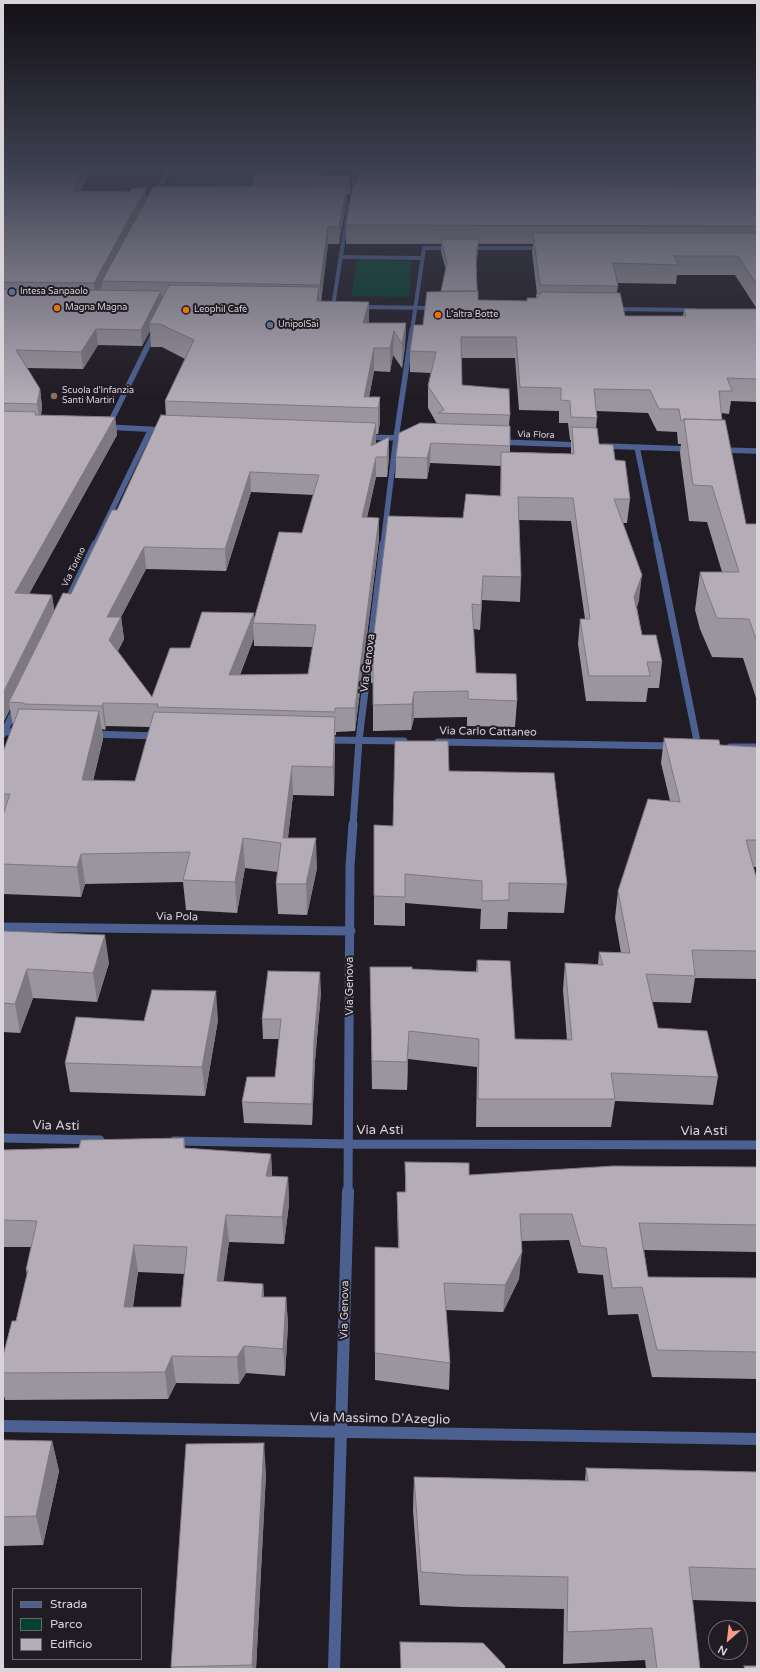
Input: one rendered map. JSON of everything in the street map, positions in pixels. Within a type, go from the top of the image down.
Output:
[{"type":"street","points":[[333,306],[344,245]]},
{"type":"street","name":"Via Genova","points":[[334,1669],[342,1433],[349,1144],[351,931],[350,866],[359,740],[396,438],[417,308],[424,248],[456,248]]},
{"type":"street","points":[[464,248],[551,248]]},
{"type":"street","points":[[342,257],[423,258]]},
{"type":"street","points":[[326,306],[340,306]]},
{"type":"street","points":[[356,306],[445,308]]},
{"type":"street","points":[[606,309],[698,310]]},
{"type":"street","points":[[107,427],[157,328]]},
{"type":"street","points":[[100,427],[175,430]]},
{"type":"street","name":"Via Torino","points":[[62,611],[151,430]]},
{"type":"street","points":[[357,437],[403,439]]},
{"type":"street","name":"Via Flora","points":[[496,442],[590,446]]},
{"type":"street","points":[[598,446],[693,449]]},
{"type":"street","name":"Via Carlo Cattaneo","points":[[427,742],[694,746],[637,448]]},
{"type":"street","points":[[717,450],[757,451]]},
{"type":"street","points":[[18,704],[3,733],[26,733]]},
{"type":"street","points":[[81,734],[168,736]]},
{"type":"street","points":[[317,740],[411,741]]},
{"type":"street","points":[[720,746],[757,747]]},
{"type":"street","name":"Via Pola","points":[[3,927],[351,931]]},
{"type":"street","name":"Via Asti","points":[[3,1138],[114,1140]]},
{"type":"street","name":"Via Asti","points":[[161,1141],[349,1144],[757,1146]]},
{"type":"street","name":"Via Massimo D'Azeglio","points":[[3,1426],[757,1439]]},
{"type":"green space","points":[[357,260],[412,261],[409,297],[351,296]]},
{"type":"building","points":[[3,245],[115,245],[94,283],[3,282]]},
{"type":"building","points":[[122,245],[326,245],[320,285],[102,281]]},
{"type":"building","points":[[443,245],[478,245],[476,257],[477,291],[441,291],[447,263]]},
{"type":"building","points":[[535,245],[757,245],[757,285],[738,256],[674,256],[678,265],[613,263],[618,286],[540,285]]},
{"type":"building","points":[[169,285],[319,287],[317,301],[369,302],[363,323],[406,323],[402,344],[394,331],[390,348],[374,348],[364,397],[380,397],[378,408],[165,401],[194,340],[160,324],[149,324]]},
{"type":"building","points":[[3,289],[161,291],[141,330],[96,329],[81,352],[16,350],[40,389],[37,404],[3,403]]},
{"type":"building","points":[[478,291],[478,300],[527,301],[527,298],[538,298],[536,294],[541,294],[541,292],[620,293],[625,316],[686,316],[684,309],[757,309],[757,379],[727,378],[732,391],[719,391],[722,420],[684,419],[681,421],[679,409],[659,409],[650,390],[594,389],[597,418],[571,417],[570,401],[561,400],[561,388],[520,387],[516,337],[461,337],[462,385],[509,389],[510,415],[438,413],[444,410],[428,386],[436,352],[410,351],[414,325],[423,325],[427,292]]},
{"type":"building","points":[[3,411],[36,412],[35,415],[115,417],[15,593],[52,595],[3,693]]},
{"type":"building","points":[[161,415],[376,423],[371,446],[389,437],[387,457],[376,457],[362,517],[379,518],[355,708],[335,708],[335,712],[157,707],[158,704],[103,703],[102,706],[24,704],[9,702],[63,593],[71,594],[112,510],[117,510]],"holes":[[[250,472],[319,475],[302,533],[279,532],[253,623],[316,625],[308,674],[229,675],[254,613],[202,612],[190,648],[170,648],[152,697],[109,640],[121,617],[107,617],[144,547],[225,549]]]},
{"type":"building","points":[[684,419],[725,420],[746,524],[757,524],[757,642],[749,619],[717,618],[700,572],[739,572],[712,486],[693,485]]},
{"type":"building","points":[[420,423],[510,426],[510,446],[431,443],[427,458],[396,457],[399,433]]},
{"type":"building","points":[[572,427],[597,428],[599,444],[613,445],[615,460],[625,461],[630,499],[614,499],[642,575],[634,597],[642,635],[656,635],[662,662],[647,662],[650,676],[589,676],[580,619],[590,619],[573,498],[518,497],[521,577],[483,576],[481,605],[472,604],[476,673],[516,674],[517,701],[468,699],[468,691],[414,692],[412,704],[373,705],[373,658],[371,658],[388,516],[463,518],[466,494],[501,496],[501,452],[574,454]]},
{"type":"building","points":[[19,709],[99,711],[82,780],[135,781],[154,712],[335,717],[333,767],[292,766],[283,838],[316,838],[306,884],[276,884],[281,843],[243,838],[235,882],[183,880],[190,852],[81,854],[77,867],[3,864],[3,815],[10,794],[3,794],[3,752]]},
{"type":"building","points":[[664,738],[719,740],[720,745],[757,747],[757,840],[746,840],[757,880],[757,951],[692,950],[695,976],[646,974],[658,1028],[707,1031],[718,1077],[611,1073],[615,1099],[478,1099],[479,1039],[409,1031],[407,1062],[372,1061],[370,967],[412,967],[412,969],[478,972],[477,960],[510,961],[515,1039],[572,1040],[565,963],[603,965],[599,952],[630,953],[618,891],[648,799],[680,802]]},
{"type":"building","points":[[395,741],[448,741],[449,771],[554,773],[567,884],[509,883],[509,900],[482,901],[482,881],[405,874],[405,897],[374,896],[374,825],[393,826]]},
{"type":"building","points":[[3,931],[105,935],[93,973],[27,969],[15,1004],[3,1003]]},
{"type":"building","points":[[268,971],[320,972],[314,1041],[312,1104],[242,1102],[247,1077],[275,1077],[281,1019],[262,1019]]},
{"type":"building","points":[[152,990],[216,991],[202,1067],[65,1063],[76,1017],[144,1021]]},
{"type":"building","points":[[184,1138],[184,1148],[271,1154],[266,1176],[288,1177],[282,1217],[226,1215],[217,1281],[263,1284],[262,1297],[286,1297],[283,1349],[244,1346],[237,1357],[172,1356],[165,1372],[3,1373],[3,1356],[12,1321],[16,1321],[28,1270],[26,1270],[37,1221],[3,1220],[3,1150],[79,1148],[81,1140]],"holes":[[[134,1245],[187,1247],[181,1307],[124,1307]]]},
{"type":"building","points":[[405,1162],[469,1163],[469,1175],[613,1166],[757,1167],[757,1225],[639,1223],[648,1277],[757,1278],[757,1352],[657,1350],[642,1287],[612,1288],[606,1248],[581,1246],[572,1214],[520,1214],[522,1252],[505,1285],[444,1283],[450,1363],[375,1353],[375,1247],[399,1248],[397,1192],[406,1192]]},
{"type":"building","points":[[3,1440],[52,1441],[36,1516],[3,1517]]},
{"type":"building","points":[[264,1443],[252,1665],[171,1667],[186,1444]]},
{"type":"building","points":[[586,1468],[757,1472],[757,1569],[689,1567],[700,1669],[657,1669],[652,1628],[567,1632],[568,1577],[464,1575],[421,1572],[414,1477],[588,1481]]},
{"type":"building","points":[[400,1642],[483,1643],[505,1666],[505,1669],[401,1669]]},
{"type":"building","points":[[744,1666],[757,1666],[757,1669],[745,1669]]},
{"type":"place","name":"Intesa Sanpaolo","points":[[12,292]]},
{"type":"place","name":"Magna Magna","points":[[57,308]]},
{"type":"place","name":"Leophil Cafè","points":[[186,310]]},
{"type":"place","name":"L'altra Botte","points":[[438,315]]},
{"type":"place","name":"UnipolSai","points":[[270,325]]},
{"type":"place","name":"Scuola d'Infanzia Santi Martiri","points":[[54,396]]}]
